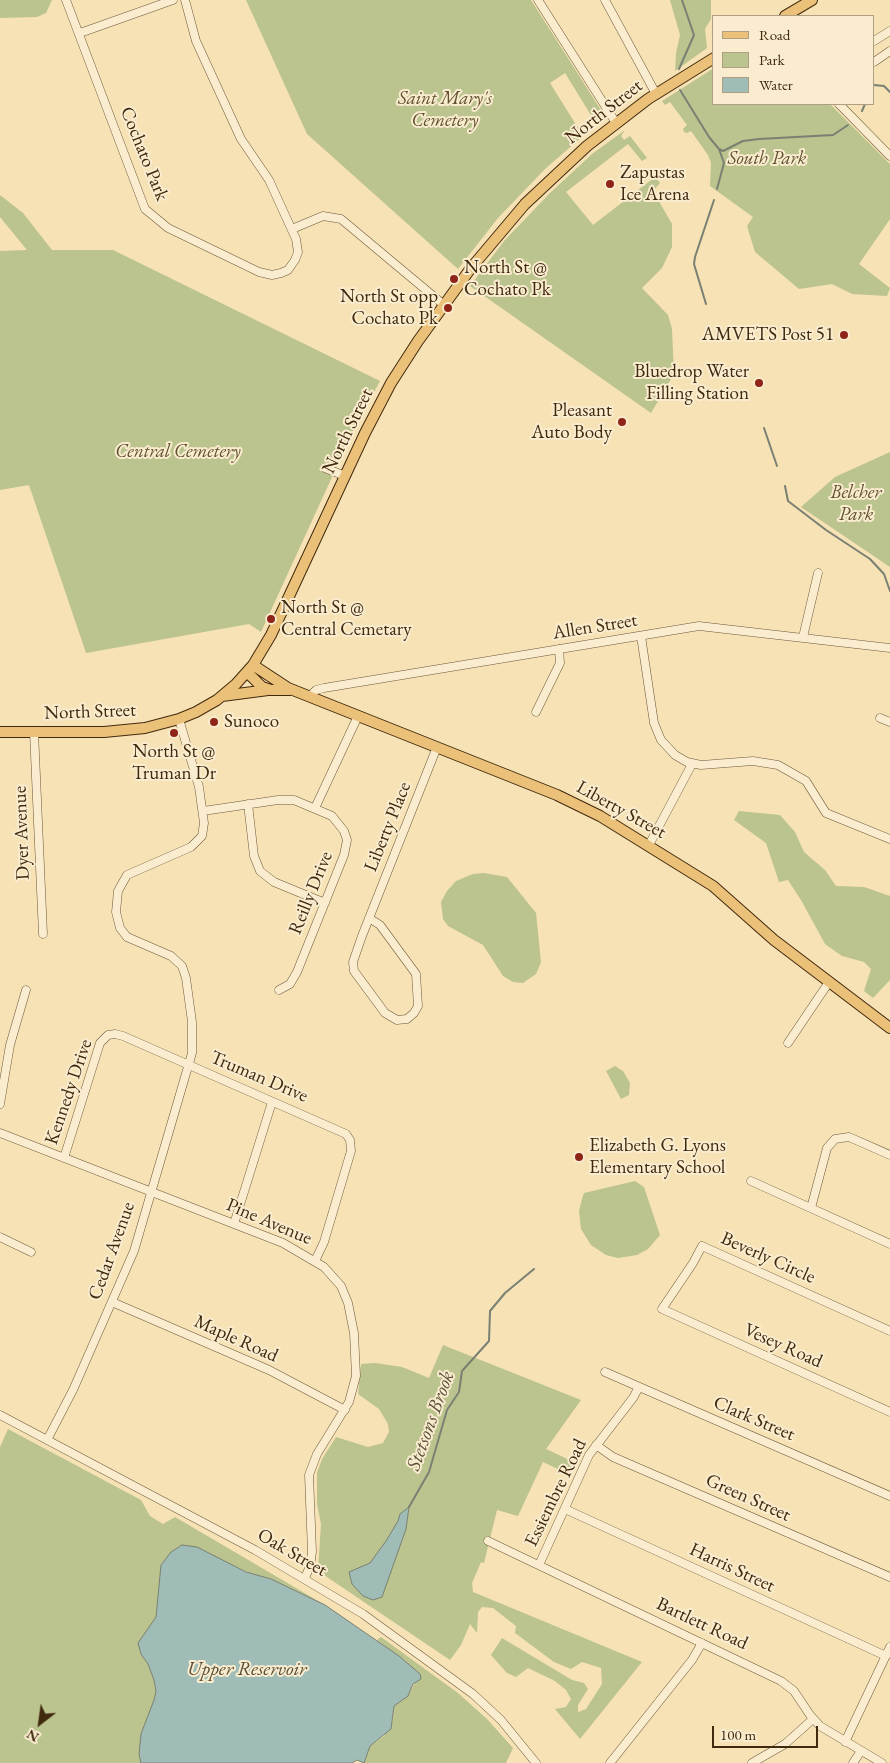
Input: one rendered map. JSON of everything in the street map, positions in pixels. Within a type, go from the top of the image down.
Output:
[{"type":"main road","points":[[787,15],[812,0]]},
{"type":"main road","name":"North Street","points":[[0,732],[128,731],[179,719],[222,696],[250,669],[271,635],[345,476],[394,378],[444,305],[494,239],[525,204],[571,160],[616,123],[656,94],[712,59]]},
{"type":"main road","points":[[250,669],[259,685],[271,690]]},
{"type":"main road","name":"Liberty Street","points":[[250,669],[296,691],[578,804],[650,845],[713,886],[766,934],[890,1028]]},
{"type":"main road","name":"Liberty Street","points":[[222,696],[271,690],[296,691]]},
{"type":"street","name":"Cochato Park","points":[[66,0],[80,33],[140,200],[153,217],[174,231],[259,272],[272,275],[288,270],[295,260],[297,243],[292,229],[269,180],[241,139],[196,41],[185,0]]},
{"type":"street","points":[[80,33],[173,0]]},
{"type":"street","points":[[538,0],[616,123]]},
{"type":"street","points":[[605,0],[656,94]]},
{"type":"street","points":[[875,39],[890,31]]},
{"type":"street","points":[[875,61],[890,52]]},
{"type":"street","points":[[840,105],[890,156]]},
{"type":"street","points":[[292,229],[324,216],[341,218],[444,305]]},
{"type":"street","points":[[325,468],[345,476]]},
{"type":"street","points":[[803,637],[818,573]]},
{"type":"street","name":"Allen Street","points":[[310,696],[316,690],[324,688],[704,626],[890,648]]},
{"type":"street","points":[[641,636],[652,713],[658,734],[675,756],[692,764],[705,765],[758,761],[778,765],[806,782],[826,813],[890,839]]},
{"type":"street","points":[[536,712],[560,663],[559,649]]},
{"type":"street","points":[[315,808],[358,716]]},
{"type":"street","points":[[880,718],[890,722]]},
{"type":"street","name":"Truman Drive","points":[[179,719],[195,769],[203,811],[204,828],[197,842],[130,872],[120,883],[116,899],[116,917],[124,934],[134,941],[174,958],[184,970],[193,1039],[189,1065],[272,1102],[340,1129],[349,1136],[351,1143],[350,1154],[324,1242],[315,1261]]},
{"type":"street","name":"Dyer Avenue","points":[[34,732],[43,934]]},
{"type":"street","name":"Liberty Place","points":[[370,918],[380,925],[416,974],[418,1006],[407,1019],[397,1020],[388,1016],[353,968],[354,958],[437,747]]},
{"type":"street","points":[[650,845],[692,764]]},
{"type":"street","name":"Reilly Drive","points":[[203,811],[288,800],[315,808],[339,822],[347,840],[344,855],[295,976],[290,984],[279,990]]},
{"type":"street","points":[[248,804],[255,860],[260,872],[274,882],[325,903]]},
{"type":"street","points":[[788,1043],[829,982]]},
{"type":"street","points":[[0,1104],[10,1046],[26,990]]},
{"type":"street","name":"Kennedy Drive","points":[[64,1158],[98,1047],[105,1037],[119,1034],[189,1065]]},
{"type":"street","name":"Cedar Avenue","points":[[47,1440],[73,1390],[134,1251],[189,1065]]},
{"type":"street","points":[[234,1224],[272,1102]]},
{"type":"street","name":"Pine Avenue","points":[[0,1133],[283,1243],[315,1261],[338,1282],[344,1292],[350,1311],[355,1340],[356,1369],[353,1393],[345,1410],[317,1454],[309,1475],[312,1552],[310,1566],[305,1578]]},
{"type":"street","points":[[811,1208],[827,1148],[835,1139],[849,1137],[890,1155]]},
{"type":"street","points":[[751,1181],[890,1244]]},
{"type":"street","points":[[0,1237],[31,1252]]},
{"type":"street","name":"Beverly Circle","points":[[662,1310],[702,1246],[890,1332]]},
{"type":"street","name":"Maple Road","points":[[112,1302],[269,1370],[345,1410]]},
{"type":"street","name":"Vesey Road","points":[[662,1310],[890,1412]]},
{"type":"street","name":"Clark Street","points":[[605,1372],[890,1496]]},
{"type":"street","name":"Essiembre Road","points":[[539,1566],[587,1458],[633,1398],[639,1387]]},
{"type":"street","name":"Oak Street","points":[[0,1415],[241,1542],[305,1578],[401,1640],[473,1694],[501,1720],[536,1763]]},
{"type":"street","name":"Green Street","points":[[596,1445],[613,1457],[890,1577]]},
{"type":"street","name":"Harris Street","points":[[565,1509],[886,1656]]},
{"type":"street","name":"Bartlett Road","points":[[488,1542],[786,1684],[798,1695],[813,1719],[845,1742],[882,1763]]},
{"type":"street","points":[[610,1763],[692,1660],[702,1643]]},
{"type":"street","points":[[845,1742],[890,1647]]},
{"type":"street","points":[[752,1763],[786,1744],[813,1719]]},
{"type":"street","points":[[853,1763],[861,1751]]},
{"type":"green space","points":[[0,0],[52,0],[46,13],[37,17],[0,18]]},
{"type":"green space","name":"Saint Mary's Cemetery","points":[[246,0],[531,0],[606,118],[597,125],[565,73],[550,83],[583,136],[545,169],[498,218],[458,269],[307,134]]},
{"type":"green space","points":[[670,0],[711,0],[711,19],[705,29],[707,48],[675,71],[680,35]]},
{"type":"green space","name":"South Park","points":[[712,69],[712,105],[831,105],[890,164],[890,219],[859,264],[890,288],[887,296],[852,294],[832,284],[799,289],[755,252],[747,226],[753,217],[710,186],[711,163],[708,155],[691,131],[684,132],[683,129],[687,125],[670,102],[665,105],[662,101]]},
{"type":"green space","points":[[625,130],[621,136],[624,140],[630,136],[647,158],[642,161],[628,144],[566,192],[593,225],[655,177],[660,183],[653,191],[672,224],[672,247],[662,268],[642,288],[668,315],[672,329],[674,374],[651,413],[470,286],[504,241],[550,193],[592,154]]},
{"type":"green space","name":"Central Cemetery","points":[[0,195],[23,213],[52,250],[113,250],[380,381],[355,427],[261,632],[249,624],[86,653],[29,485],[0,490],[0,251],[27,250],[0,217]]},
{"type":"green space","name":"Belcher Park","points":[[890,452],[890,567],[801,507],[835,477]]},
{"type":"green space","points":[[739,811],[780,815],[795,832],[804,852],[825,870],[836,886],[864,887],[890,896],[890,980],[873,998],[864,991],[871,969],[864,962],[842,956],[825,944],[788,880],[779,882],[766,843],[734,820]]},
{"type":"green space","points":[[484,873],[507,877],[536,913],[541,962],[536,974],[523,983],[513,982],[503,976],[483,945],[448,926],[443,919],[441,902],[447,891],[456,881],[473,874]]},
{"type":"green space","points":[[615,1066],[623,1071],[630,1083],[629,1095],[621,1099],[606,1071]]},
{"type":"green space","points":[[635,1181],[644,1187],[660,1235],[648,1249],[637,1255],[618,1258],[606,1255],[591,1245],[581,1229],[579,1211],[584,1193]]},
{"type":"green space","points":[[443,1345],[581,1400],[546,1449],[576,1463],[570,1475],[543,1462],[518,1516],[497,1510],[484,1563],[481,1562],[472,1583],[473,1592],[642,1662],[580,1739],[555,1709],[566,1707],[571,1699],[566,1690],[555,1681],[528,1668],[516,1677],[507,1673],[491,1655],[502,1638],[572,1680],[584,1683],[588,1689],[578,1705],[578,1712],[586,1709],[602,1684],[601,1668],[582,1662],[571,1669],[554,1662],[515,1633],[516,1626],[493,1608],[482,1607],[478,1612],[477,1633],[470,1624],[461,1645],[450,1660],[318,1571],[321,1524],[317,1504],[317,1473],[322,1459],[336,1437],[368,1447],[383,1443],[389,1432],[388,1424],[379,1409],[358,1394],[361,1364],[375,1363],[402,1367],[429,1378]]},
{"type":"green space","points":[[8,1429],[141,1500],[150,1516],[163,1524],[175,1517],[325,1605],[271,1579],[251,1574],[220,1560],[160,1691],[145,1763],[0,1763],[0,1447]]},
{"type":"green space","points":[[381,1637],[458,1693],[487,1719],[513,1748],[506,1763],[364,1763],[370,1746],[384,1736],[393,1720],[394,1706],[408,1696],[420,1674],[377,1640]]},
{"type":"water","points":[[409,1507],[406,1529],[382,1597],[373,1600],[363,1596],[352,1584],[349,1572],[370,1563],[386,1541],[400,1514]]},
{"type":"water","name":"Upper Reservoir","points":[[182,1545],[197,1547],[246,1572],[271,1579],[325,1605],[399,1656],[420,1674],[421,1679],[413,1684],[408,1696],[394,1706],[391,1729],[370,1746],[364,1763],[357,1760],[352,1763],[141,1763],[139,1754],[141,1734],[156,1691],[148,1664],[141,1654],[138,1643],[156,1617],[161,1565],[171,1552]]},
{"type":"waterway","points":[[679,69],[694,35],[682,0]]},
{"type":"waterway","points":[[875,85],[884,86],[890,92]]},
{"type":"waterway","points":[[680,90],[709,137],[723,151],[743,141],[833,135],[848,125]]},
{"type":"waterway","points":[[862,111],[865,105]]},
{"type":"waterway","points":[[717,189],[724,163],[719,149]]},
{"type":"waterway","points":[[706,304],[694,264],[714,200]]},
{"type":"waterway","points":[[764,428],[777,466]]},
{"type":"waterway","points":[[785,486],[788,501],[826,530],[870,559],[884,574],[890,591]]},
{"type":"waterway","name":"Stetsons Brook","points":[[409,1507],[429,1472],[447,1410],[459,1392],[462,1371],[489,1341],[490,1311],[505,1293],[534,1269]]},
{"type":"place","name":"Zapustas Ice Arena","points":[[610,184]]},
{"type":"place","name":"North St @ Cochato Pk","points":[[454,279]]},
{"type":"place","name":"North St opp Cochato Pk","points":[[448,308]]},
{"type":"place","name":"AMVETS Post 51","points":[[844,335]]},
{"type":"place","name":"Bluedrop Water Filling Station","points":[[759,383]]},
{"type":"place","name":"Pleasant Auto Body","points":[[622,422]]},
{"type":"place","name":"North St @ Central Cemetary","points":[[271,619]]},
{"type":"place","name":"Sunoco","points":[[214,722]]},
{"type":"place","name":"North St @ Truman Dr","points":[[174,733]]},
{"type":"place","name":"Elizabeth G. Lyons Elementary School","points":[[579,1157]]}]
